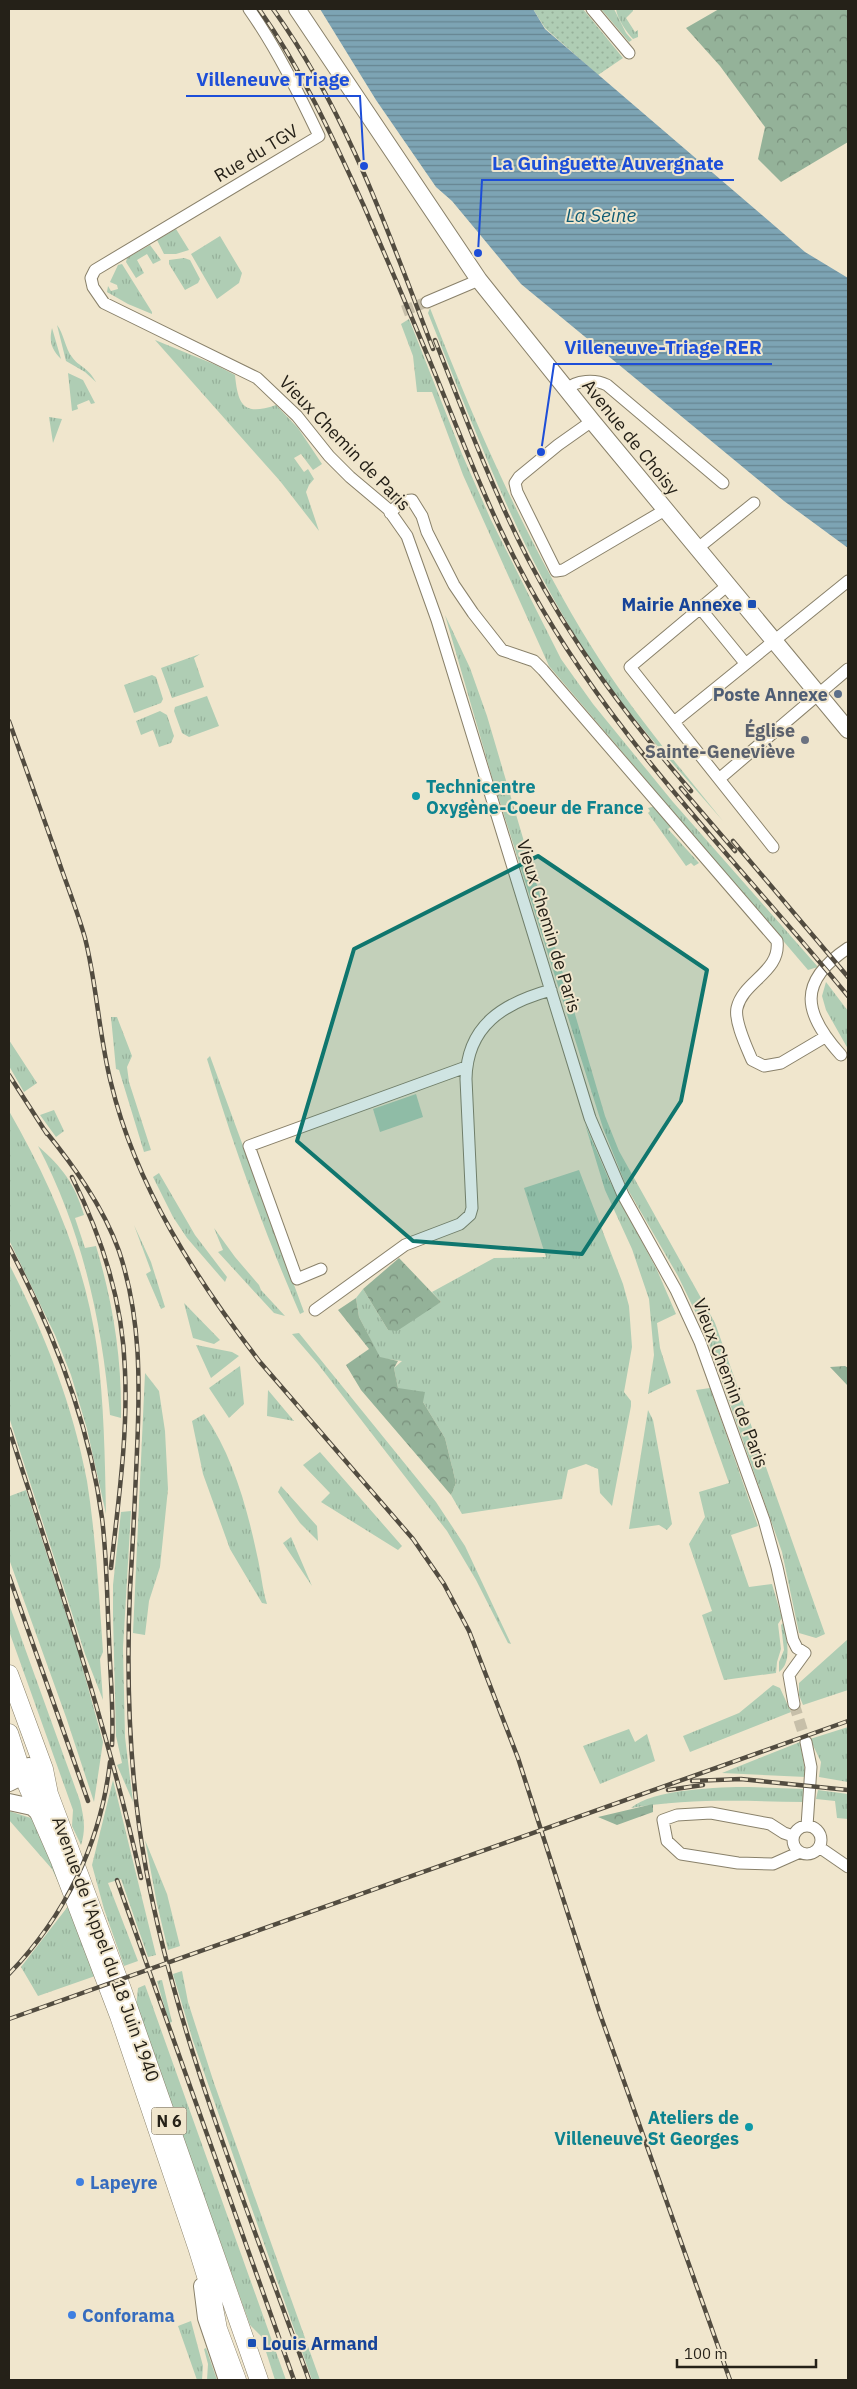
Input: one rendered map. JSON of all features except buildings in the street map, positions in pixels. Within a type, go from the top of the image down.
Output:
[{"type":"main road","name":"Avenue de Choisy","points":[[297,9],[479,280],[592,421],[848,730]]},
{"type":"main road","name":"N 6","points":[[9,1674],[35,1743]]},
{"type":"main road","name":"N 6","points":[[9,1733],[17,1768],[40,1814],[60,1861],[116,2008],[197,2247],[211,2292],[218,2329],[237,2380]]},
{"type":"main road","points":[[17,1768],[35,1752],[35,1743]]},
{"type":"main road","name":"Avenue de l'Appel du 18 Juin 1940","points":[[35,1743],[49,1794],[122,1989],[259,2380]]},
{"type":"main road","points":[[17,1768],[34,1771],[49,1794]]},
{"type":"main road","points":[[9,1802],[32,1807],[40,1814]]},
{"type":"main road","points":[[197,2247],[206,2318],[227,2380]]},
{"type":"street","name":"Rue du TGV","points":[[90,278],[95,270],[319,136],[288,72],[249,9]]},
{"type":"street","points":[[592,9],[629,54]]},
{"type":"street","name":"Vieux Chemin de Paris","points":[[90,278],[98,298],[104,303],[257,378],[297,416],[329,456],[390,513],[407,536],[419,566],[583,1095],[605,1156],[622,1195],[676,1290],[700,1342],[764,1520],[778,1567],[793,1640],[797,1648],[805,1652],[789,1675],[794,1704]]},
{"type":"street","points":[[427,302],[479,280]]},
{"type":"street","points":[[567,389],[572,383],[594,382],[607,385],[723,483]]},
{"type":"street","points":[[592,421],[558,444],[518,477],[514,483],[520,500],[556,570],[563,570],[665,510]]},
{"type":"street","points":[[390,513],[402,501],[412,500],[422,516],[427,532],[454,585],[502,650],[534,662],[543,670],[777,941],[776,958],[742,996],[736,1009],[737,1018],[752,1060],[764,1066],[781,1062],[825,1037]]},
{"type":"street","points":[[698,548],[754,503]]},
{"type":"street","points":[[674,722],[774,639],[848,581]]},
{"type":"street","points":[[728,585],[630,667],[773,847]]},
{"type":"street","points":[[700,608],[745,664]]},
{"type":"street","points":[[719,779],[820,695],[848,669]]},
{"type":"street","points":[[840,1055],[825,1037],[813,1015],[811,999],[814,983],[823,968],[848,948]]},
{"type":"street","points":[[315,1310],[404,1245],[460,1224],[470,1215],[472,1208],[466,1067],[476,1040],[493,1016],[521,1000],[551,990]]},
{"type":"street","points":[[322,1270],[297,1279],[249,1146],[466,1067]]},
{"type":"street","points":[[806,1742],[811,1768],[807,1826]]},
{"type":"street","points":[[793,1836],[784,1834],[770,1824],[711,1813],[677,1815],[663,1820],[667,1841],[681,1854],[738,1863],[773,1864],[800,1852],[810,1853],[819,1846],[821,1840],[818,1832],[807,1826],[798,1829],[793,1836],[794,1846],[800,1852]]},
{"type":"street","points":[[819,1846],[848,1867]]},
{"type":"highlighted area","points":[[538,856],[707,970],[681,1101],[582,1254],[413,1241],[297,1141],[354,949]]},
{"type":"green space","points":[[533,9],[583,9],[623,58],[598,75],[545,28]]},
{"type":"green space","points":[[601,9],[614,9],[626,33],[632,40],[629,42]]},
{"type":"green space","points":[[616,9],[633,9],[626,18],[635,32],[638,30],[638,37],[633,39],[628,33],[620,21]]},
{"type":"green space","points":[[719,9],[848,9],[848,142],[781,182],[758,159],[765,127],[720,66],[686,28]]},
{"type":"green space","points":[[176,229],[189,250],[176,254],[164,254],[157,240]]},
{"type":"green space","points":[[220,236],[242,273],[239,283],[217,299],[191,254]]},
{"type":"green space","points":[[150,245],[161,260],[153,264],[147,254],[137,260],[144,273],[136,278],[126,262],[127,258]]},
{"type":"green space","points":[[184,258],[190,260],[200,279],[198,283],[185,290],[169,264],[169,260]]},
{"type":"green space","points":[[122,264],[152,314],[128,304],[107,292],[108,286],[111,291],[118,289],[117,285],[110,282],[118,265]]},
{"type":"green space","points":[[430,308],[483,438],[523,523],[567,606],[621,691],[723,821],[615,694],[583,648],[559,608],[537,568],[498,484],[428,313]]},
{"type":"green space","points":[[409,319],[462,454],[491,520],[561,659],[593,704],[673,802],[818,967],[808,970],[549,666],[463,475],[432,392],[417,392],[413,356],[401,324]]},
{"type":"green space","points":[[57,325],[72,357],[96,382],[85,372],[66,361]]},
{"type":"green space","points":[[52,328],[61,359],[52,345]]},
{"type":"green space","points":[[155,340],[216,365],[235,375],[238,394],[245,406],[250,409],[257,409],[276,405],[298,428],[322,464],[313,470],[301,454],[294,458],[304,472],[308,469],[314,479],[306,492],[319,531],[280,481]]},
{"type":"green space","points":[[68,373],[83,380],[95,403],[91,404],[89,400],[77,405],[78,409],[72,411]]},
{"type":"green space","points":[[49,417],[62,419],[53,443]]},
{"type":"green space","points":[[445,615],[470,668],[487,716],[605,1116],[619,1151],[715,1323],[825,1634],[816,1638],[799,1633],[782,1552],[704,1330],[678,1276],[627,1188],[603,1128],[492,777]]},
{"type":"green space","points":[[200,654],[194,658],[204,687],[172,698],[161,668]]},
{"type":"green space","points":[[152,675],[156,677],[163,699],[161,703],[134,713],[124,685]]},
{"type":"green space","points":[[207,696],[219,726],[189,737],[182,733],[174,711],[175,707]]},
{"type":"green space","points":[[160,711],[167,715],[174,736],[171,743],[159,747],[153,730],[141,735],[136,721]]},
{"type":"green space","points":[[657,807],[673,825],[668,829],[699,863],[694,866],[691,863],[686,866],[648,813],[650,811],[648,808]]},
{"type":"green space","points":[[826,982],[848,1011],[848,1049],[826,1010],[822,996]]},
{"type":"green space","points":[[111,1017],[117,1017],[132,1056],[127,1067],[129,1082],[151,1150],[144,1152],[119,1070],[116,1069]]},
{"type":"green space","points":[[9,1040],[37,1083],[24,1092],[9,1066]]},
{"type":"green space","points":[[210,1056],[304,1312],[300,1314],[274,1252],[238,1156],[207,1059]]},
{"type":"green space","points":[[416,1094],[423,1117],[380,1132],[373,1109]]},
{"type":"green space","points":[[54,1110],[64,1131],[56,1137],[40,1115]]},
{"type":"green space","points":[[9,1111],[52,1195],[75,1254],[84,1285],[97,1348],[101,1389],[106,1514],[87,1429],[71,1375],[55,1335],[9,1240]]},
{"type":"green space","points":[[585,1124],[609,1180],[657,1270],[676,1314],[657,1323],[660,1348],[671,1383],[648,1394],[654,1355],[649,1299],[632,1249],[605,1190]]},
{"type":"green space","points":[[38,1146],[61,1169],[72,1185],[84,1215],[75,1218],[85,1248],[96,1246],[112,1310],[120,1374],[121,1418],[110,1415],[102,1345],[78,1243],[67,1210]]},
{"type":"green space","points":[[579,1170],[623,1284],[629,1306],[632,1347],[624,1392],[631,1401],[631,1406],[612,1506],[600,1493],[598,1469],[586,1464],[568,1470],[562,1499],[462,1514],[451,1495],[456,1483],[445,1438],[423,1402],[398,1388],[394,1368],[402,1361],[380,1358],[359,1317],[356,1298],[363,1289],[388,1330],[441,1302],[432,1292],[494,1258],[546,1257],[524,1188]]},
{"type":"green space","points":[[159,1173],[195,1235],[227,1277],[225,1282],[187,1238],[173,1217],[153,1177]]},
{"type":"green space","points":[[134,1225],[151,1262],[165,1307],[161,1309],[146,1274],[151,1271]]},
{"type":"green space","points":[[214,1228],[261,1290],[285,1316],[274,1313],[218,1252],[223,1250]]},
{"type":"green space","points":[[399,1258],[441,1302],[397,1331],[388,1330],[363,1289]]},
{"type":"green space","points":[[9,1264],[34,1316],[56,1370],[81,1453],[90,1502],[97,1566],[103,1652],[100,1659],[103,1700],[85,1654],[9,1417]]},
{"type":"green space","points":[[356,1298],[359,1317],[380,1357],[398,1361],[394,1368],[398,1388],[425,1392],[423,1402],[445,1438],[456,1483],[451,1495],[361,1390],[346,1365],[369,1349],[338,1310]]},
{"type":"green space","points":[[184,1303],[220,1340],[214,1344],[193,1338]]},
{"type":"green space","points":[[299,1333],[436,1502],[465,1546],[511,1644],[508,1643],[476,1580],[447,1531],[318,1364],[292,1334]]},
{"type":"green space","points":[[196,1345],[232,1352],[239,1356],[211,1378]]},
{"type":"green space","points":[[240,1366],[244,1404],[229,1418],[209,1388]]},
{"type":"green space","points":[[845,1366],[848,1368],[848,1386],[830,1367]]},
{"type":"green space","points":[[145,1373],[159,1391],[165,1431],[168,1489],[160,1567],[149,1601],[145,1635],[133,1633]]},
{"type":"green space","points":[[710,1388],[758,1526],[731,1535],[749,1587],[772,1584],[782,1618],[778,1624],[781,1649],[776,1673],[724,1680],[702,1615],[712,1611],[689,1544],[705,1517],[699,1492],[729,1483],[696,1390]]},
{"type":"green space","points":[[268,1390],[294,1421],[267,1416]]},
{"type":"green space","points":[[648,1410],[653,1420],[672,1524],[667,1530],[659,1525],[629,1529]]},
{"type":"green space","points":[[204,1414],[223,1446],[243,1500],[267,1604],[262,1603],[230,1549],[203,1474],[192,1421]]},
{"type":"green space","points":[[320,1452],[402,1546],[398,1550],[321,1502],[330,1493],[303,1465]]},
{"type":"green space","points":[[281,1486],[317,1526],[318,1541],[300,1523],[278,1492]]},
{"type":"green space","points":[[26,1490],[78,1651],[103,1742],[94,1802],[66,1717],[9,1559],[9,1493],[10,1496]]},
{"type":"green space","points":[[131,1511],[123,1648],[125,1737],[133,1802],[117,1765],[122,1763],[116,1736],[113,1616],[113,1585],[121,1512]]},
{"type":"green space","points":[[291,1537],[312,1586],[283,1543]]},
{"type":"green space","points":[[9,1604],[80,1801],[84,1823],[81,1845],[72,1826],[73,1810],[9,1631]]},
{"type":"green space","points":[[784,1622],[787,1656],[783,1668],[779,1672],[779,1662],[784,1650],[781,1625]]},
{"type":"green space","points":[[848,1639],[848,1690],[803,1705],[799,1695],[799,1683]]},
{"type":"green space","points":[[773,1685],[780,1688],[791,1712],[690,1752],[683,1736],[739,1713]]},
{"type":"green space","points":[[848,1727],[848,1782],[819,1777],[821,1762],[810,1739]]},
{"type":"green space","points":[[629,1729],[635,1742],[647,1734],[655,1761],[600,1784],[583,1746]]},
{"type":"green space","points":[[800,1742],[806,1777],[722,1773]]},
{"type":"green space","points":[[113,1780],[156,1955],[148,1957],[121,1879],[108,1883],[138,1961],[124,1966],[104,1909],[92,1865]]},
{"type":"green space","points":[[749,1787],[805,1789],[804,1802],[696,1801],[631,1808],[654,1797],[670,1793],[687,1790]]},
{"type":"green space","points":[[818,1790],[848,1794],[848,1819],[837,1818],[835,1801],[816,1799]]},
{"type":"green space","points":[[653,1804],[653,1812],[617,1825],[598,1817]]},
{"type":"green space","points":[[9,1811],[34,1819],[61,1878],[58,1882],[52,1869],[9,1820]]},
{"type":"green space","points":[[145,1840],[167,1894],[180,1946],[168,1950],[157,1904]]},
{"type":"green space","points":[[69,1905],[98,1975],[38,1996],[21,1967]]},
{"type":"green space","points":[[182,1971],[188,2002],[214,2083],[320,2380],[312,2380],[193,2041],[173,1974]]},
{"type":"green space","points":[[162,1980],[172,2022],[169,2023],[157,1981]]},
{"type":"green space","points":[[145,1985],[286,2380],[275,2380],[261,2336],[250,2325],[136,2007],[138,1988]]},
{"type":"green space","points":[[191,2321],[203,2366],[202,2380],[197,2380],[178,2326]]},
{"type":"green space","points":[[206,2348],[217,2380],[207,2380],[208,2364],[204,2349]]},
{"type":"water","name":"La Seine","points":[[320,9],[533,9],[545,29],[805,252],[848,278],[848,548],[784,501],[521,284],[452,201],[436,187],[376,100]]},
{"type":"tunnel","points":[[403,311],[427,302]]},
{"type":"tunnel","points":[[794,1704],[806,1742]]},
{"type":"railway","points":[[259,9],[303,80],[340,153],[397,282],[509,548],[552,626],[589,682],[672,790],[848,996]]},
{"type":"railway","points":[[273,9],[300,49],[323,90],[364,173],[433,349]]},
{"type":"railway","points":[[435,340],[490,478],[515,533],[545,590],[563,621],[603,680],[691,791]]},
{"type":"railway","points":[[9,721],[82,928],[89,956],[111,1083],[122,1121],[152,1195],[191,1265],[236,1330],[260,1362],[413,1539],[444,1584],[469,1631],[518,1758],[600,2014],[730,2380]]},
{"type":"railway","points":[[681,788],[735,851]]},
{"type":"railway","points":[[733,841],[848,977]]},
{"type":"railway","points":[[9,1075],[47,1134]]},
{"type":"railway","points":[[43,1128],[86,1186],[105,1218],[119,1251],[132,1300],[139,1400],[128,1659],[132,1764],[146,1869],[160,1934],[196,2063],[217,2128],[309,2380]]},
{"type":"railway","points":[[72,1177],[93,1223],[109,1271],[120,1320],[123,1346],[126,1395],[124,1445],[111,1568]]},
{"type":"railway","points":[[9,1247],[41,1312],[68,1378],[79,1412],[96,1482],[102,1518],[106,1563],[112,1745]]},
{"type":"railway","points":[[9,1429],[97,1708],[128,1821],[141,1878]]},
{"type":"railway","points":[[9,1576],[88,1801]]},
{"type":"railway","points":[[9,2019],[848,1721]]},
{"type":"railway","points":[[9,1974],[47,1928],[77,1877],[98,1821],[110,1762]]},
{"type":"railway","points":[[692,1781],[741,1779],[848,1790]]},
{"type":"railway","points":[[668,1790],[703,1785]]},
{"type":"railway","points":[[117,1880],[294,2380]]},
{"type":"place","name":"Villeneuve Triage","points":[[364,166]]},
{"type":"place","name":"La Guinguette Auvergnate","points":[[478,253]]},
{"type":"place","name":"Villeneuve-Triage RER","points":[[541,452]]},
{"type":"place","name":"Mairie Annexe","points":[[752,604]]},
{"type":"place","name":"Poste Annexe","points":[[838,694]]},
{"type":"place","name":"Église Sainte-Geneviève","points":[[805,740]]},
{"type":"place","name":"Technicentre Oxygène-Coeur de France","points":[[416,796]]},
{"type":"place","name":"Ateliers de Villeneuve St Georges","points":[[749,2127]]},
{"type":"place","name":"Lapeyre","points":[[80,2182]]},
{"type":"place","name":"Conforama","points":[[72,2315]]},
{"type":"place","name":"Louis Armand","points":[[252,2343]]}]
